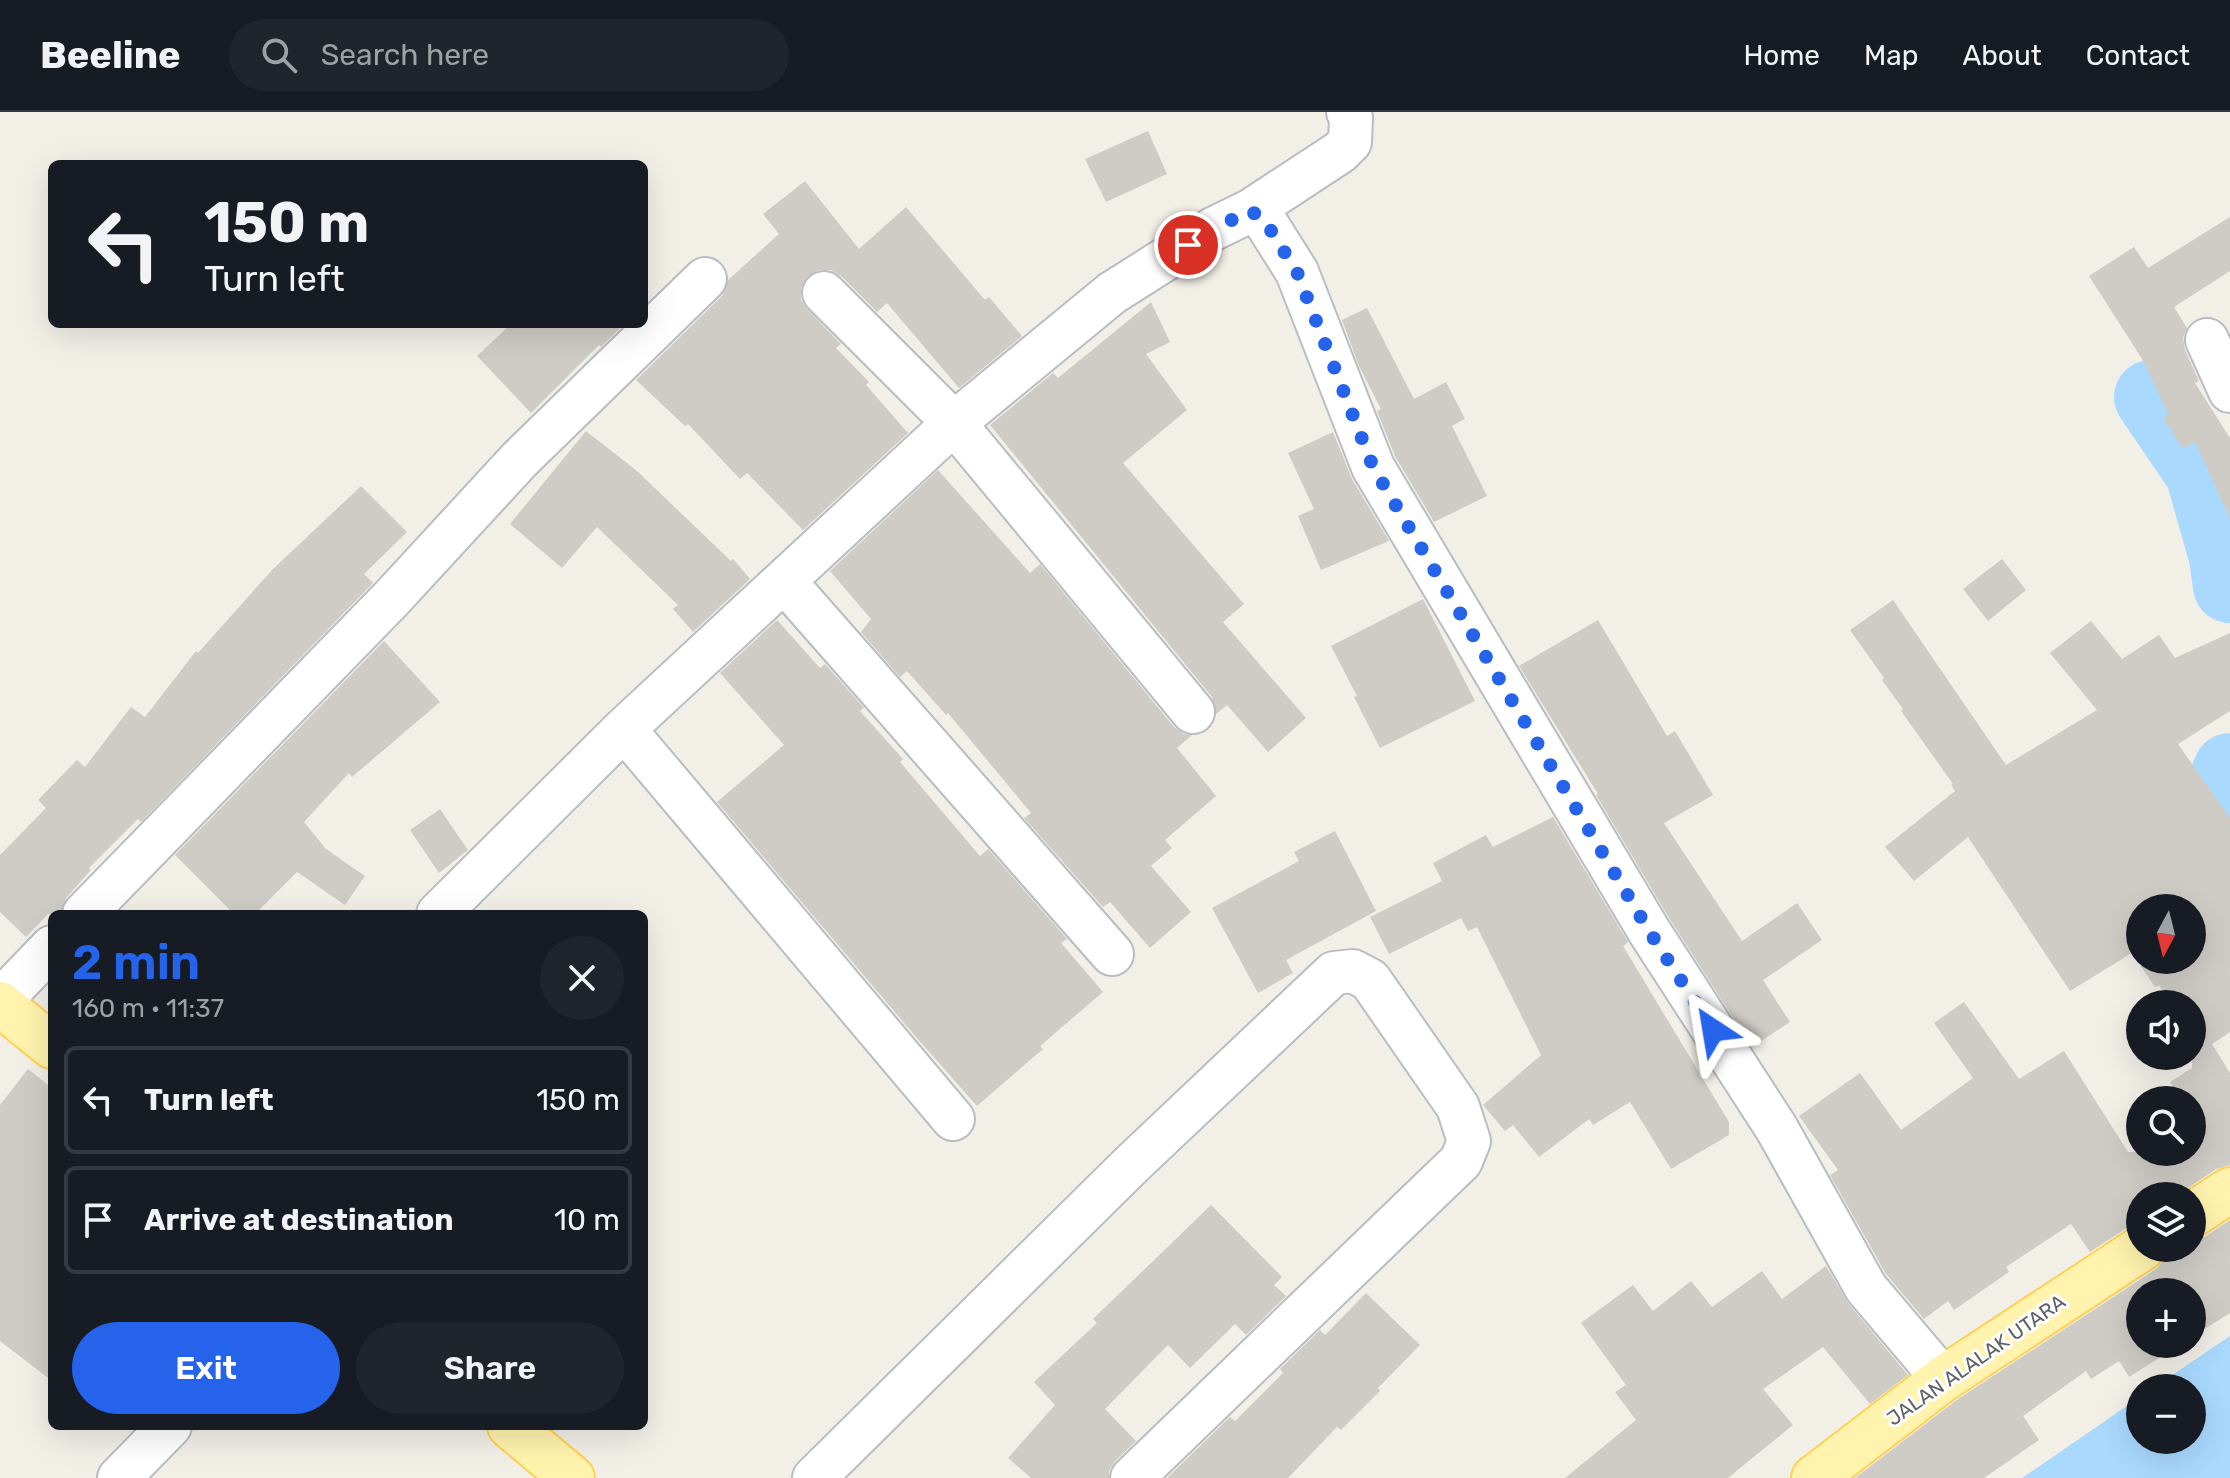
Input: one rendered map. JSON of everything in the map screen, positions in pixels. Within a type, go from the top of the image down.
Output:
[{"type":"main road","points":[[0,1002],[48,1043]]},
{"type":"main road","points":[[2206,1206],[2230,1190]]},
{"type":"main road","name":"JALAN ALALAK UTARA","points":[[1814,1478],[1943,1379],[2126,1259]]},
{"type":"main road","points":[[515,1430],[572,1478]]},
{"type":"street","points":[[442,910],[624,729],[954,423],[1112,293],[1213,229],[1250,211],[1340,152],[1350,142],[1351,118],[1348,112]]},
{"type":"street","points":[[1250,211],[1263,218],[1297,272],[1373,467],[1649,931],[1777,1129],[1866,1288],[1943,1379]]},
{"type":"street","points":[[88,910],[391,599],[520,459],[705,279]]},
{"type":"street","points":[[824,293],[954,423],[1193,712]]},
{"type":"street","points":[[2207,340],[2230,391]]},
{"type":"street","points":[[785,582],[1112,954]]},
{"type":"street","points":[[624,729],[953,1119]]},
{"type":"street","points":[[0,1002],[48,951]]},
{"type":"street","points":[[814,1478],[1132,1164],[1334,973],[1353,971],[1370,980],[1458,1107],[1469,1141],[1461,1161],[1132,1478]]},
{"type":"street","points":[[119,1478],[166,1430]]},
{"type":"water","points":[[2230,1336],[2230,1478],[2022,1478],[2126,1407],[2126,1454],[2206,1454],[2206,1374],[2174,1374],[2197,1358],[2206,1358],[2206,1352]]},
{"type":"building","points":[[1148,131],[1167,174],[1106,202],[1085,159]]},
{"type":"building","points":[[805,181],[859,249],[906,207],[985,300],[989,297],[1022,336],[959,388],[887,303],[877,312],[831,270],[819,270],[808,276],[801,288],[801,300],[841,344],[836,348],[869,382],[866,385],[908,433],[803,530],[747,473],[740,479],[688,424],[685,426],[636,380],[722,296],[728,280],[779,234],[763,214]]},
{"type":"building","points":[[2230,217],[2230,271],[2174,307],[2187,328],[2183,338],[2199,381],[2195,383],[2230,438],[2230,519],[2195,442],[2183,449],[2163,418],[2168,414],[2144,362],[2089,276],[2134,247],[2148,268]]},
{"type":"building","points":[[1151,302],[1170,342],[1146,354],[1187,410],[1123,463],[1244,604],[1223,622],[1306,718],[1268,752],[1227,705],[1216,714],[1212,697],[990,425],[1053,373],[1058,378]]},
{"type":"building","points":[[1367,308],[1414,399],[1446,382],[1465,419],[1452,426],[1487,496],[1434,522],[1395,456],[1377,411],[1381,409],[1359,366],[1342,320]]},
{"type":"building","points":[[507,328],[620,328],[531,413],[477,356]]},
{"type":"building","points":[[586,431],[637,471],[731,561],[733,559],[750,579],[693,632],[673,609],[678,605],[597,527],[562,568],[510,524]]},
{"type":"building","points":[[1333,432],[1352,479],[1389,541],[1321,570],[1298,516],[1314,509],[1288,453]]},
{"type":"building","points":[[938,470],[1030,573],[1040,564],[1174,727],[1192,735],[1177,748],[1216,796],[1165,840],[1172,848],[1151,866],[1191,912],[1150,948],[1110,902],[1103,907],[1024,818],[1031,813],[948,713],[946,715],[907,671],[900,677],[861,632],[871,619],[830,571]]},
{"type":"building","points":[[361,486],[407,532],[364,574],[373,583],[141,822],[138,819],[89,868],[91,870],[66,898],[62,910],[48,910],[48,914],[26,937],[0,912],[0,855],[46,808],[38,800],[77,760],[85,767],[131,707],[145,717],[196,651],[198,653],[272,570]]},
{"type":"building","points":[[2002,559],[2026,590],[1988,621],[1963,589]]},
{"type":"building","points":[[1423,599],[1475,701],[1380,748],[1331,646]]},
{"type":"building","points":[[1893,600],[2006,765],[2097,710],[2050,653],[2091,621],[2122,659],[2159,635],[2175,658],[2230,633],[2230,711],[2178,744],[2230,818],[2230,1032],[2212,1044],[2230,1073],[2230,1165],[2216,1169],[2197,1182],[2126,1182],[2126,1228],[2090,1252],[2071,1224],[2006,1267],[2009,1272],[1954,1310],[1948,1301],[1924,1319],[1886,1274],[1830,1175],[1838,1170],[1799,1116],[1860,1073],[1901,1130],[1973,1078],[1934,1023],[1964,1002],[2019,1079],[2064,1051],[2126,1149],[2126,1166],[2206,1166],[2206,1086],[2172,1086],[2170,1082],[2189,1070],[2206,1070],[2206,990],[2162,990],[2159,985],[2155,987],[2146,974],[2206,974],[2206,894],[2126,894],[2126,957],[2070,991],[1968,837],[1914,881],[1885,847],[1955,791],[1901,711],[1903,709],[1882,680],[1884,678],[1850,630]]},
{"type":"building","points":[[777,620],[820,668],[825,664],[864,708],[860,711],[903,759],[900,762],[980,856],[988,849],[1067,939],[1061,943],[1103,992],[977,1106],[717,802],[784,745],[720,673]]},
{"type":"building","points":[[1598,620],[1667,736],[1675,731],[1713,795],[1664,823],[1742,941],[1797,903],[1822,940],[1763,980],[1790,1022],[1752,1047],[1669,918],[1598,794],[1519,666]]},
{"type":"building","points":[[384,641],[440,702],[352,777],[349,773],[304,822],[326,849],[365,876],[345,905],[297,872],[259,910],[230,910],[175,855]]},
{"type":"building","points":[[440,809],[468,850],[439,873],[410,830]]},
{"type":"building","points":[[1553,817],[1628,942],[1623,946],[1729,1122],[1729,1135],[1671,1169],[1630,1102],[1593,1125],[1589,1119],[1539,1157],[1513,1125],[1505,1131],[1483,1105],[1541,1055],[1477,927],[1468,931],[1461,918],[1389,954],[1370,917],[1442,881],[1433,863],[1486,835],[1493,847]]},
{"type":"building","points":[[1335,831],[1376,911],[1286,960],[1293,973],[1258,993],[1212,908],[1299,861],[1294,852]]},
{"type":"building","points":[[28,1069],[48,1085],[48,1378],[0,1341],[0,1105]]},
{"type":"building","points":[[1211,1205],[1282,1277],[1274,1285],[1286,1296],[1246,1335],[1235,1324],[1190,1368],[1168,1345],[1105,1409],[1136,1441],[1115,1461],[1109,1478],[1031,1478],[1008,1458],[1055,1405],[1034,1382],[1097,1323],[1093,1319]]},
{"type":"building","points":[[2230,1220],[2230,1313],[2206,1328],[2206,1278],[2142,1278],[2162,1262],[2206,1262],[2206,1236]]},
{"type":"building","points":[[1826,1266],[1848,1303],[1908,1375],[1870,1404],[1823,1347],[1763,1389],[1793,1425],[1728,1478],[1565,1478],[1636,1420],[1615,1392],[1626,1385],[1581,1323],[1633,1285],[1653,1311],[1691,1281],[1712,1307],[1762,1271],[1782,1299]]},
{"type":"building","points":[[2126,1289],[2126,1358],[2159,1358],[2134,1374],[2127,1374],[2119,1361],[2091,1379],[2086,1371],[2023,1416],[2039,1440],[1984,1478],[1855,1478],[1958,1399]]},
{"type":"building","points":[[1366,1293],[1420,1345],[1341,1430],[1337,1427],[1288,1478],[1167,1478],[1230,1417],[1235,1421],[1283,1373],[1280,1369],[1320,1330],[1325,1335]]},
{"type":"waterway","points":[[2151,397],[2202,472],[2226,557],[2230,586]]},
{"type":"waterway","points":[[2230,770],[2202,834],[2200,872],[2230,948]]},
{"type":"route","points":[[1188,245],[1250,211],[1263,218],[1276,235],[1297,272],[1373,467],[1649,931],[1713,1030]]}]
